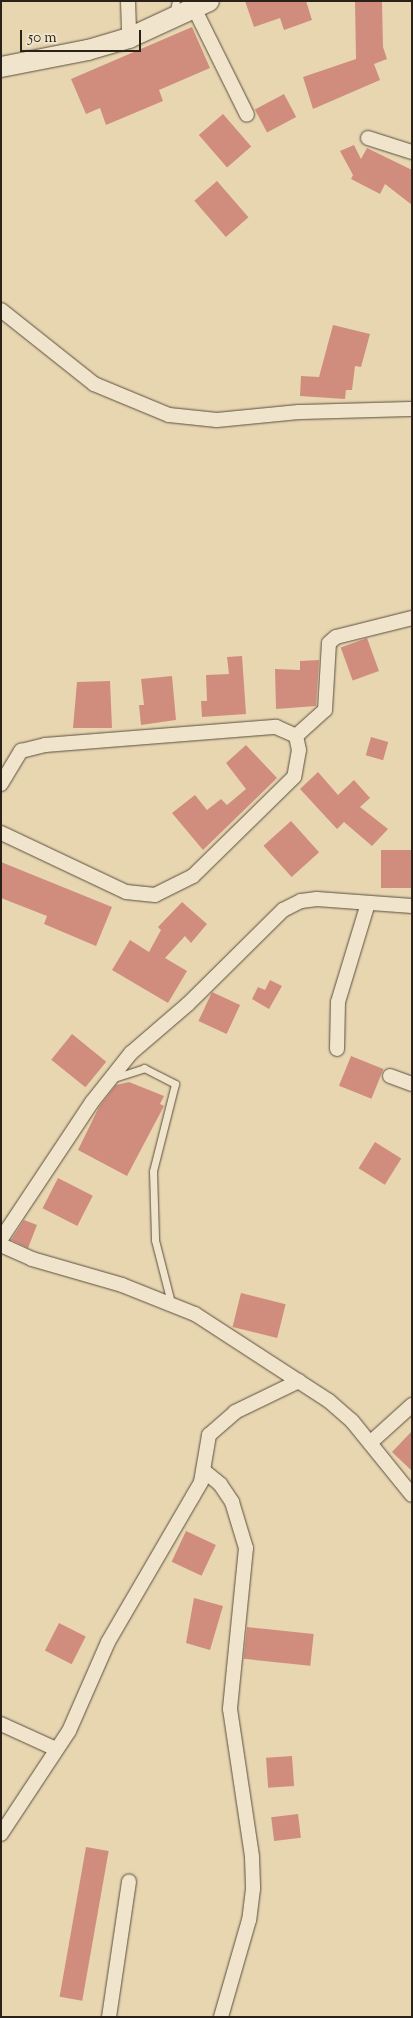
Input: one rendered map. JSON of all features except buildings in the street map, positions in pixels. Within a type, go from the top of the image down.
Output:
[{"type":"street","points":[[128,1],[129,38]]},
{"type":"street","points":[[1,67],[88,50],[129,38],[188,7],[247,115]]},
{"type":"street","points":[[368,138],[412,152]]},
{"type":"street","points":[[1,310],[94,384],[169,416],[218,420],[299,412],[412,409]]},
{"type":"street","points":[[296,736],[325,710],[329,643],[336,637],[412,618]]},
{"type":"street","points":[[1,784],[21,751],[33,746],[276,727],[296,736]]},
{"type":"street","points":[[1,833],[126,892],[155,896],[193,876],[294,776],[299,750],[296,736]]},
{"type":"street","points":[[1,1239],[110,1079],[131,1053],[188,1004],[283,910],[301,901],[317,899],[412,906]]},
{"type":"street","points":[[337,1049],[338,1002],[368,903]]},
{"type":"street","points":[[390,1076],[412,1084]]},
{"type":"street","points":[[1,1245],[32,1259],[171,1303],[195,1314],[329,1401],[370,1443],[412,1495]]},
{"type":"street","points":[[1,1834],[69,1731],[113,1633],[193,1496],[204,1471],[204,1447],[220,1422],[299,1381]]},
{"type":"street","points":[[370,1443],[412,1405]]},
{"type":"street","points":[[204,1471],[220,1484],[232,1502],[246,1548],[230,1709],[252,1857],[253,1889],[249,1920],[221,2017]]},
{"type":"street","points":[[1,1724],[56,1748]]},
{"type":"street","points":[[109,2017],[129,1881]]},
{"type":"lane","points":[[110,1079],[144,1068],[175,1084],[153,1170],[155,1240],[171,1303]]}]
